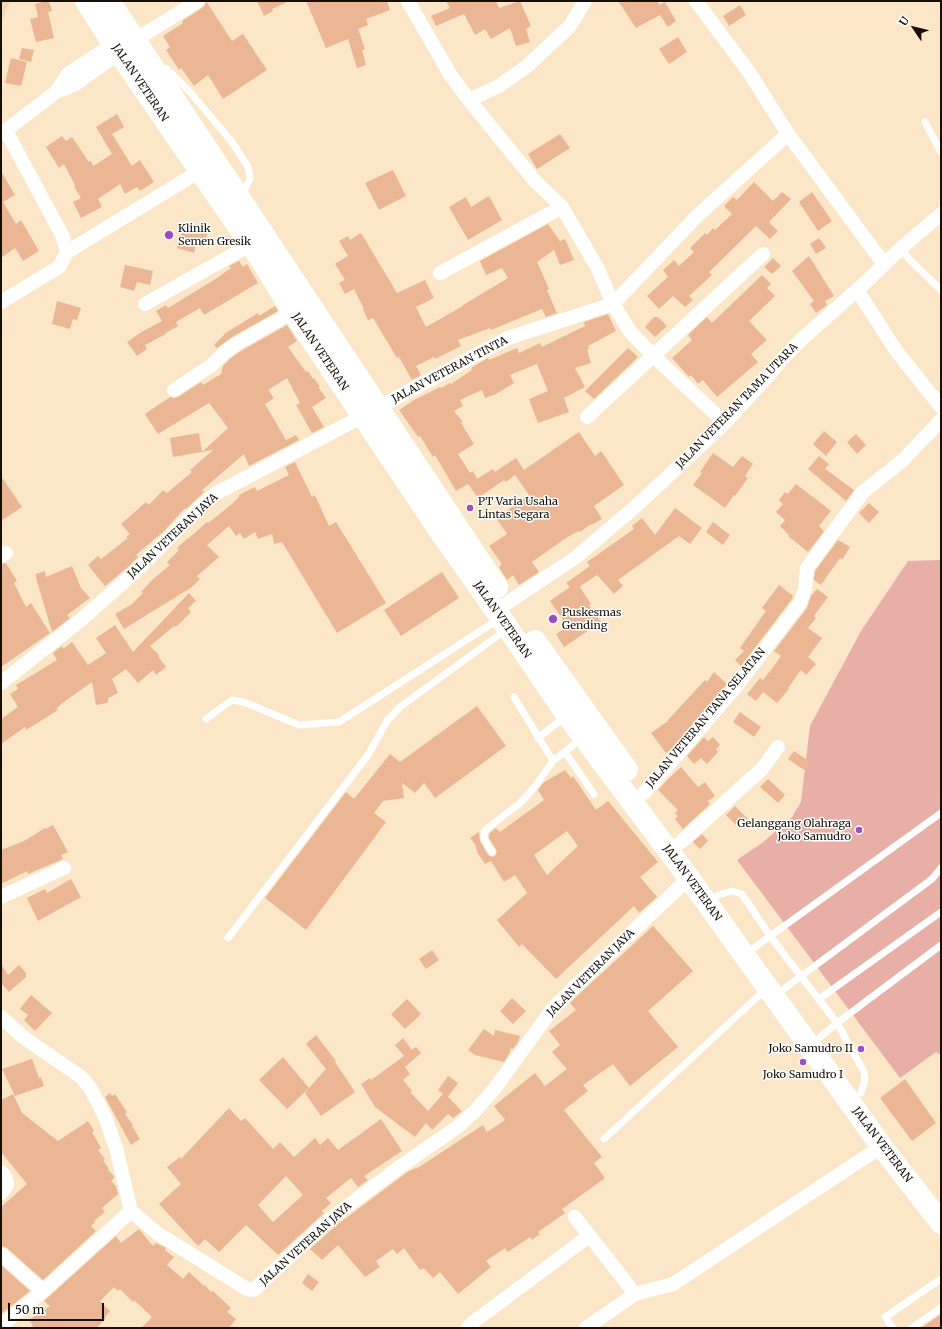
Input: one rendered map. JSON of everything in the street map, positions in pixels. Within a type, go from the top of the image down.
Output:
[{"type":"highway","name":"JALAN VETERAN","points":[[86,1],[124,42],[154,68],[182,96],[238,195],[371,412],[506,616],[567,715],[689,878],[782,987],[941,1199]]},
{"type":"highway","name":"JALAN VETERAN","points":[[109,1],[124,42],[200,171],[293,312],[371,412]]},
{"type":"highway","name":"JALAN VETERAN","points":[[506,616],[644,793],[718,895],[763,941],[782,987],[882,1147],[941,1223]]},
{"type":"street","points":[[67,252],[62,235],[3,132],[56,92],[74,85],[124,42],[198,1]]},
{"type":"street","points":[[408,1],[451,76],[535,181],[562,207],[597,267],[613,304],[631,333],[725,422]]},
{"type":"street","points":[[469,100],[499,86],[527,66],[570,26],[586,1]]},
{"type":"street","points":[[696,1],[748,72],[788,134],[884,264]]},
{"type":"street","points":[[613,304],[697,216],[788,134]]},
{"type":"street","points":[[1,302],[59,267],[67,252],[200,171]]},
{"type":"street","points":[[440,273],[562,207]]},
{"type":"street","name":"JALAN VETERAN TAMA UTARA","points":[[506,616],[645,498],[725,422],[785,356],[900,248],[941,214]]},
{"type":"street","points":[[145,304],[250,245]]},
{"type":"street","points":[[587,417],[763,254]]},
{"type":"street","points":[[857,290],[897,352],[941,407]]},
{"type":"street","name":"JALAN VETERAN TINTA","points":[[371,412],[508,338],[613,304]]},
{"type":"street","points":[[174,390],[212,365],[225,352],[236,344],[293,312]]},
{"type":"street","name":"JALAN VETERAN JAYA","points":[[1,683],[82,619],[135,572],[215,494],[371,412]]},
{"type":"street","name":"JALAN VETERAN TANA SELATAN","points":[[644,793],[735,688],[800,603],[805,589],[807,568],[863,492],[903,460],[941,420]]},
{"type":"street","points":[[681,842],[762,769],[778,747]]},
{"type":"street","points":[[1,897],[64,868]]},
{"type":"street","name":"JALAN VETERAN JAYA","points":[[131,1211],[145,1224],[163,1237],[247,1289],[255,1289],[330,1219],[401,1166],[456,1128],[474,1111],[495,1088],[551,1011],[689,878]]},
{"type":"street","points":[[1,1017],[23,1037],[81,1077],[91,1089],[105,1117],[116,1148],[131,1211],[43,1291],[1,1326]]},
{"type":"street","points":[[586,1328],[635,1294],[673,1284],[882,1147]]},
{"type":"street","points":[[1,1172],[5,1176],[7,1182],[7,1185],[1,1193]]},
{"type":"street","points":[[575,1217],[635,1294]]},
{"type":"street","points":[[468,1328],[472,1323],[589,1236]]},
{"type":"street","points":[[1,1254],[43,1291]]},
{"type":"lane","points":[[925,122],[941,152]]},
{"type":"lane","points":[[900,248],[909,259],[941,290]]},
{"type":"lane","points":[[206,719],[232,700],[244,702],[299,725],[339,722],[506,616]]},
{"type":"lane","points":[[228,938],[368,755],[387,720],[400,707],[495,638],[506,616]]},
{"type":"lane","points":[[514,697],[553,761]]},
{"type":"lane","points":[[538,738],[567,715]]},
{"type":"lane","points":[[492,852],[484,838],[484,832],[519,804],[533,789],[553,761],[584,737]]},
{"type":"lane","points":[[565,752],[594,794]]},
{"type":"lane","points":[[763,941],[941,813]]},
{"type":"lane","points":[[604,1139],[782,987],[932,879],[941,868]]},
{"type":"lane","points":[[819,999],[941,912]]},
{"type":"lane","points":[[820,1037],[941,945]]},
{"type":"lane","points":[[782,987],[819,999],[838,1023],[864,1072],[865,1080],[860,1093]]},
{"type":"lane","points":[[893,1328],[885,1317],[941,1279]]},
{"type":"lane","points":[[912,1328],[941,1308]]},
{"type":"shaded area","points":[[1,1],[11,1],[1,22]]},
{"type":"shaded area","name":"Gelanggang Olahraga Joko Samudro","points":[[941,560],[941,1055],[936,1052],[900,1078],[737,860],[762,843],[792,817],[801,802],[810,726],[861,631],[908,561]]},
{"type":"building","points":[[49,1],[52,11],[48,12],[54,38],[36,42],[30,19],[38,17],[35,4]]},
{"type":"building","points":[[206,1],[232,41],[243,34],[267,70],[223,99],[208,75],[194,86],[181,68],[179,70],[166,50],[170,47],[163,36],[202,8]]},
{"type":"building","points":[[257,1],[289,1],[272,9],[273,11],[264,16]]},
{"type":"building","points":[[306,1],[387,1],[390,10],[366,19],[368,25],[358,29],[365,49],[362,50],[366,65],[357,68],[348,39],[326,48]]},
{"type":"building","points":[[446,1],[496,1],[499,8],[520,1],[531,26],[526,29],[530,42],[516,46],[510,28],[491,39],[485,29],[475,35],[464,14],[436,26],[431,16],[450,8]]},
{"type":"building","points":[[618,1],[657,1],[660,5],[665,2],[676,21],[668,27],[660,15],[636,28]]},
{"type":"building","points":[[740,5],[746,15],[729,26],[723,16]]},
{"type":"building","points":[[678,37],[687,52],[669,64],[659,49]]},
{"type":"building","points":[[22,48],[34,50],[31,62],[19,59]]},
{"type":"building","points":[[11,58],[27,62],[21,86],[5,83]]},
{"type":"building","points":[[117,114],[124,127],[112,134],[132,166],[140,160],[154,182],[140,191],[137,187],[125,194],[120,184],[98,199],[102,207],[81,218],[73,202],[81,198],[74,186],[75,185],[64,164],[59,168],[46,147],[62,136],[66,141],[72,137],[89,162],[91,161],[93,166],[112,154],[96,127]]},
{"type":"building","points":[[560,134],[570,148],[537,169],[528,154]]},
{"type":"building","points":[[393,170],[406,196],[379,210],[365,183]]},
{"type":"building","points":[[1,171],[15,195],[3,202],[16,224],[21,220],[39,251],[23,261],[15,248],[1,258]]},
{"type":"building","points":[[754,182],[773,201],[782,192],[791,199],[769,222],[778,231],[770,239],[756,226],[709,272],[712,275],[689,296],[693,300],[685,307],[673,296],[659,309],[647,296],[668,277],[663,270],[674,260],[679,266],[694,252],[690,248],[705,233],[707,235],[713,228],[715,230],[732,214],[724,206],[733,197],[737,200]]},
{"type":"building","points":[[812,192],[832,221],[818,231],[799,202]]},
{"type":"building","points":[[489,196],[502,220],[468,240],[449,207],[466,197],[471,207]]},
{"type":"building","points":[[548,224],[560,241],[565,239],[574,260],[560,265],[554,250],[537,262],[549,289],[547,290],[557,313],[546,317],[542,309],[491,330],[490,328],[458,340],[461,346],[435,359],[434,357],[416,366],[421,375],[412,380],[399,357],[397,358],[373,318],[368,320],[354,289],[345,294],[339,283],[345,280],[335,264],[348,256],[339,241],[348,236],[350,240],[361,233],[397,293],[425,280],[434,298],[416,307],[426,327],[508,278],[502,268],[486,275],[480,261]]},
{"type":"building","points":[[183,225],[208,233],[203,247],[196,245],[194,253],[177,248]]},
{"type":"building","points":[[819,238],[826,248],[816,254],[810,244]]},
{"type":"building","points":[[809,256],[834,296],[825,301],[827,305],[816,313],[810,304],[814,301],[792,271]]},
{"type":"building","points":[[773,258],[781,266],[772,274],[764,267]]},
{"type":"building","points":[[239,261],[243,267],[247,264],[258,283],[204,315],[200,308],[176,322],[178,326],[145,345],[147,349],[137,356],[127,342],[162,321],[156,311],[166,305],[168,308],[217,278],[231,268],[229,266]]},
{"type":"building","points":[[125,265],[153,271],[150,285],[137,282],[134,291],[120,287]]},
{"type":"building","points":[[762,275],[771,284],[767,288],[775,296],[749,321],[767,340],[751,354],[758,362],[717,397],[703,380],[698,384],[691,375],[689,377],[672,358],[692,340],[688,335],[707,317],[712,323]]},
{"type":"building","points":[[57,301],[81,308],[77,320],[73,319],[70,329],[52,324]]},
{"type":"building","points":[[275,306],[278,311],[232,337],[217,348],[214,345],[224,334],[258,313],[259,316]]},
{"type":"building","points":[[608,314],[616,331],[588,346],[589,349],[587,350],[591,363],[575,368],[585,387],[564,398],[569,412],[538,423],[529,399],[548,391],[537,364],[510,375],[514,383],[496,394],[485,398],[482,390],[460,400],[463,406],[454,411],[463,422],[461,423],[474,444],[458,454],[470,473],[473,471],[477,479],[493,469],[495,472],[516,458],[524,470],[579,432],[595,456],[601,451],[624,485],[594,506],[602,519],[591,524],[580,532],[579,531],[566,538],[532,562],[539,572],[519,585],[513,575],[507,580],[499,567],[502,564],[489,546],[507,534],[496,518],[529,495],[515,475],[506,482],[504,480],[478,498],[468,484],[456,491],[435,455],[433,457],[420,436],[418,437],[399,410],[414,400],[440,387],[441,388],[450,383],[451,384],[472,370],[471,368],[488,358],[489,360],[517,348],[519,353],[540,343],[542,347],[585,326],[584,322]]},
{"type":"building","points":[[654,317],[658,317],[667,326],[655,337],[645,327]]},
{"type":"building","points":[[287,325],[297,341],[288,347],[306,372],[308,371],[313,379],[314,378],[320,387],[318,387],[326,398],[312,407],[324,427],[312,433],[296,405],[300,403],[287,378],[268,390],[274,398],[265,404],[286,440],[296,435],[299,440],[249,466],[244,454],[202,490],[204,492],[186,509],[185,508],[163,532],[136,555],[138,557],[129,566],[105,586],[88,565],[98,556],[101,559],[128,538],[126,537],[130,534],[121,524],[146,502],[149,505],[163,490],[167,493],[192,472],[190,470],[213,450],[202,452],[228,428],[209,403],[158,434],[145,414],[170,397],[178,397],[201,382],[203,385],[221,374],[223,366],[231,358]]},
{"type":"building","points":[[628,348],[638,357],[594,399],[585,391]]},
{"type":"building","points":[[824,431],[837,442],[826,456],[813,444]]},
{"type":"building","points":[[199,433],[202,452],[173,457],[170,438]]},
{"type":"building","points":[[856,434],[866,445],[857,454],[847,442]]},
{"type":"building","points":[[713,453],[733,467],[742,456],[753,464],[745,476],[748,478],[725,508],[693,485],[702,473],[700,472]]},
{"type":"building","points":[[819,456],[829,464],[825,469],[854,490],[846,501],[808,469]]},
{"type":"building","points":[[295,462],[312,497],[315,495],[329,526],[336,522],[386,603],[337,633],[282,542],[274,544],[272,534],[258,539],[255,532],[244,539],[240,533],[236,536],[229,526],[207,545],[219,557],[197,576],[200,579],[192,587],[124,629],[115,614],[132,604],[143,593],[141,592],[152,580],[170,565],[167,562],[179,550],[177,548],[207,522],[208,523],[232,504],[239,497],[239,495],[255,487],[257,491],[289,475],[285,467]]},
{"type":"building","points":[[1,476],[22,507],[1,521]]},
{"type":"building","points":[[796,484],[831,511],[819,526],[824,531],[808,552],[788,536],[789,535],[780,526],[785,520],[776,512],[783,504],[779,500],[785,492],[788,494]]},
{"type":"building","points":[[869,503],[879,512],[869,523],[859,513]]},
{"type":"building","points":[[675,508],[702,528],[690,544],[679,536],[618,580],[623,586],[614,594],[597,575],[582,585],[580,587],[591,604],[589,605],[601,622],[564,647],[556,634],[568,627],[550,601],[570,587],[566,583],[590,566],[587,562],[634,529],[632,526],[642,518],[655,535]]},
{"type":"building","points":[[713,522],[730,535],[723,545],[706,532]]},
{"type":"building","points":[[838,540],[850,547],[842,560],[840,558],[821,585],[814,580],[815,571]]},
{"type":"building","points":[[6,563],[17,581],[14,583],[26,607],[31,603],[50,633],[1,667],[1,564]]},
{"type":"building","points":[[72,566],[81,588],[90,598],[67,615],[70,618],[52,632],[36,574],[45,571],[46,577]]},
{"type":"building","points":[[442,572],[459,598],[401,636],[384,610]]},
{"type":"building","points":[[779,585],[793,596],[792,599],[741,666],[735,660],[744,651],[740,648],[766,611],[762,608]]},
{"type":"building","points":[[817,589],[828,597],[814,616],[816,618],[808,628],[822,638],[808,657],[816,664],[806,675],[801,670],[788,688],[789,689],[777,703],[763,692],[756,701],[747,694],[760,678],[763,680],[781,656],[774,651],[807,608],[811,596]]},
{"type":"building","points":[[189,593],[196,601],[188,608],[191,612],[176,627],[174,626],[150,646],[159,655],[158,656],[166,667],[156,675],[153,670],[138,683],[126,669],[112,679],[118,693],[108,698],[108,703],[96,705],[92,682],[61,704],[56,709],[58,710],[26,730],[25,727],[1,744],[1,719],[18,707],[10,694],[18,689],[16,685],[57,660],[53,653],[62,646],[63,649],[72,642],[88,665],[106,653],[96,638],[115,625],[133,652]]},
{"type":"building","points":[[714,672],[727,684],[666,753],[651,733],[668,721],[705,680],[707,682]]},
{"type":"building","points":[[477,706],[506,746],[435,798],[424,783],[415,793],[402,783],[404,798],[383,801],[374,813],[386,822],[306,930],[265,898],[346,792],[354,799],[390,754],[400,762]]},
{"type":"building","points":[[740,712],[761,727],[754,737],[733,722]]},
{"type":"building","points":[[704,737],[708,741],[713,737],[720,745],[716,749],[718,752],[707,764],[701,758],[694,764],[687,756]]},
{"type":"building","points":[[794,751],[810,762],[804,770],[788,759]]},
{"type":"building","points":[[681,767],[698,787],[705,782],[715,796],[708,801],[710,804],[683,829],[675,819],[678,816],[675,813],[678,810],[658,790]]},
{"type":"building","points":[[565,770],[571,778],[573,776],[596,810],[608,801],[658,862],[640,877],[657,897],[639,913],[634,906],[556,979],[522,944],[519,947],[497,920],[527,893],[515,875],[504,882],[491,861],[485,864],[477,852],[475,844],[470,838],[479,832],[480,841],[488,855],[492,857],[495,856],[497,851],[489,838],[489,834],[496,828],[500,832],[544,800],[538,790],[543,783]],"holes":[[[567,831],[578,846],[547,875],[534,855]]]},
{"type":"building","points":[[768,779],[785,795],[778,803],[760,787]]},
{"type":"building","points":[[735,806],[748,819],[739,828],[726,815]]},
{"type":"building","points":[[53,825],[68,852],[61,855],[63,859],[28,874],[27,871],[1,884],[1,850],[24,841],[45,828],[46,829]]},
{"type":"building","points":[[702,834],[708,841],[700,849],[693,842]]},
{"type":"building","points":[[71,879],[81,897],[38,921],[27,898],[45,889],[47,893]]},
{"type":"building","points":[[653,926],[693,971],[648,1011],[678,1047],[630,1086],[613,1064],[583,1085],[588,1091],[564,1110],[602,1157],[594,1163],[605,1178],[562,1209],[565,1213],[538,1232],[540,1234],[532,1240],[530,1237],[508,1252],[505,1248],[486,1261],[491,1267],[458,1294],[440,1272],[433,1278],[424,1268],[420,1270],[404,1248],[397,1254],[393,1249],[376,1261],[380,1267],[365,1277],[338,1245],[322,1260],[310,1249],[338,1224],[409,1171],[416,1169],[483,1125],[487,1132],[505,1120],[494,1106],[535,1073],[545,1086],[567,1069],[552,1052],[560,1045],[549,1031],[576,1010],[570,1003]]},
{"type":"building","points":[[432,950],[439,960],[426,969],[419,959]]},
{"type":"building","points":[[1,964],[8,975],[19,965],[26,973],[26,977],[9,992],[1,983]]},
{"type":"building","points":[[31,995],[52,1013],[35,1031],[24,1020],[28,1015],[20,1009]]},
{"type":"building","points":[[512,998],[526,1011],[513,1024],[500,1011]]},
{"type":"building","points":[[407,999],[421,1014],[405,1029],[391,1014]]},
{"type":"building","points":[[484,1029],[494,1036],[495,1030],[520,1036],[518,1042],[513,1049],[511,1048],[504,1062],[475,1055],[468,1050]]},
{"type":"building","points":[[316,1035],[336,1061],[335,1062],[355,1092],[321,1116],[305,1093],[308,1089],[287,1109],[259,1080],[283,1057],[309,1088],[326,1069],[306,1044]]},
{"type":"building","points":[[403,1038],[412,1050],[416,1047],[421,1053],[405,1067],[410,1074],[403,1080],[412,1091],[410,1092],[428,1111],[443,1094],[438,1090],[448,1076],[458,1083],[448,1097],[462,1111],[453,1118],[448,1114],[432,1130],[426,1123],[415,1137],[375,1107],[361,1084],[370,1078],[371,1080],[404,1056],[395,1045]]},
{"type":"building","points":[[32,1059],[39,1078],[41,1077],[44,1086],[15,1096],[2,1069]]},
{"type":"building","points":[[905,1079],[936,1123],[912,1141],[880,1098]]},
{"type":"building","points":[[110,1093],[112,1096],[115,1094],[127,1112],[125,1114],[133,1125],[132,1126],[140,1139],[131,1145],[105,1097]]},
{"type":"building","points":[[13,1094],[22,1113],[58,1141],[88,1121],[101,1148],[98,1150],[105,1159],[103,1160],[109,1169],[108,1170],[114,1176],[111,1181],[116,1186],[118,1194],[102,1208],[105,1212],[94,1221],[95,1222],[91,1226],[96,1231],[43,1280],[7,1248],[1,1246],[1,1207],[27,1184],[1,1152],[1,1100]]},
{"type":"building","points":[[229,1108],[241,1121],[245,1118],[273,1149],[280,1142],[294,1157],[315,1138],[320,1145],[328,1138],[338,1150],[381,1119],[402,1151],[364,1176],[368,1180],[358,1187],[351,1178],[326,1198],[331,1203],[322,1211],[324,1213],[278,1255],[246,1225],[219,1252],[205,1239],[198,1246],[159,1204],[181,1184],[167,1167],[180,1157],[181,1159]],"holes":[[[286,1176],[303,1195],[273,1222],[258,1205]]]},
{"type":"building","points":[[139,1229],[153,1246],[156,1243],[166,1248],[165,1250],[174,1257],[167,1265],[183,1279],[189,1272],[231,1308],[227,1312],[236,1319],[229,1328],[141,1328],[152,1317],[134,1300],[133,1302],[120,1289],[118,1291],[114,1287],[100,1301],[110,1311],[97,1328],[34,1328],[29,1320],[50,1306],[44,1301],[116,1236],[121,1243]]},
{"type":"building","points":[[1,1265],[30,1291],[1,1314]]},
{"type":"building","points":[[308,1274],[319,1282],[312,1291],[302,1283]]},
{"type":"building","points":[[941,1314],[941,1328],[921,1328]]},
{"type":"place","name":"Klinik Semen Gresik","points":[[169,235]]},
{"type":"place","name":"PT Varia Usaha Lintas Segara","points":[[470,508]]},
{"type":"place","name":"Puskesmas Gending","points":[[553,619]]},
{"type":"place","name":"Gelanggang Olahraga Joko Samudro","points":[[859,830]]},
{"type":"place","name":"Joko Samudro II","points":[[861,1049]]},
{"type":"place","name":"Joko Samudro I","points":[[803,1062]]}]
